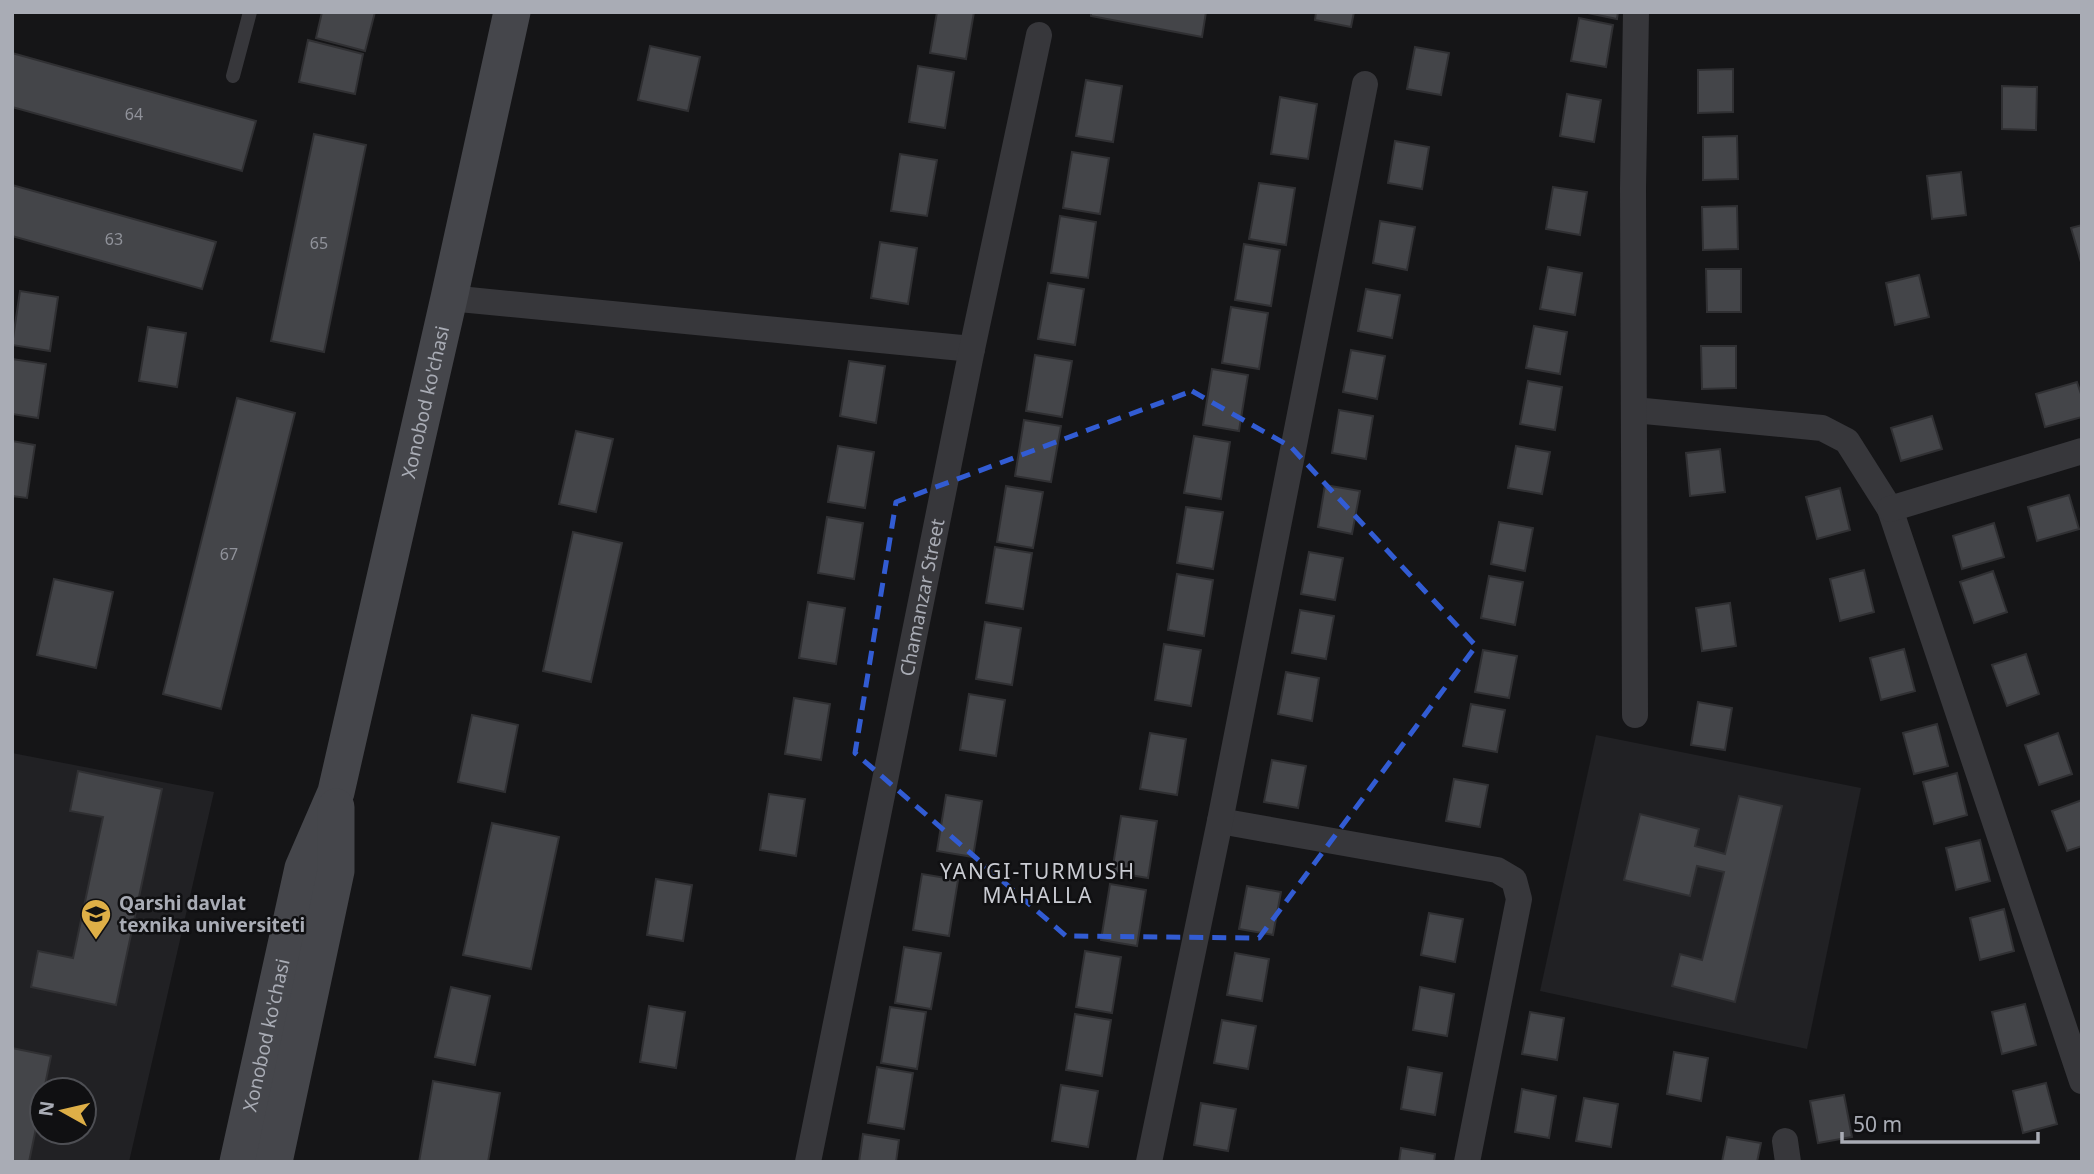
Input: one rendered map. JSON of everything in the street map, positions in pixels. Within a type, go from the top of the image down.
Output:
[{"type":"main road","name":"Xonobod ko'chasi","points":[[238,1162],[303,868],[336,792],[512,12]]},
{"type":"main road","name":"Xonobod ko'chasi","points":[[274,1162],[337,871],[336,792]]},
{"type":"street","points":[[1635,715],[1633,188],[1636,12]]},
{"type":"street","name":"Chamanzar Street","points":[[808,1162],[972,349],[1039,35]]},
{"type":"street","points":[[1149,1162],[1220,821],[1365,84]]},
{"type":"street","points":[[449,298],[972,349]]},
{"type":"street","points":[[1634,410],[1822,428],[1847,441],[1890,509],[2082,1081]]},
{"type":"street","points":[[1890,509],[2082,451]]},
{"type":"street","points":[[1220,821],[1497,870],[1514,880],[1519,899],[1467,1162]]},
{"type":"lane","points":[[233,76],[250,12]]},
{"type":"highlighted area","points":[[1192,391],[1291,447],[1476,646],[1259,938],[1066,936],[855,753],[896,502]]},
{"type":"shaded area","points":[[1596,735],[1861,788],[1807,1049],[1540,991]]},
{"type":"shaded area","name":"Qarshi davlat texnika universiteti","points":[[12,753],[214,792],[129,1162],[12,1162]]},
{"type":"building","points":[[322,12],[375,12],[365,51],[316,38]]},
{"type":"building","points":[[937,12],[974,12],[966,59],[930,53]]},
{"type":"building","points":[[1091,12],[1206,12],[1202,37],[1091,16]]},
{"type":"building","points":[[1316,12],[1354,12],[1351,27],[1315,20]]},
{"type":"building","points":[[1583,12],[1618,12],[1617,19]]},
{"type":"building","points":[[1579,18],[1613,25],[1606,67],[1571,61]]},
{"type":"building","points":[[308,40],[363,54],[355,94],[299,82]]},
{"type":"building","points":[[650,46],[700,57],[688,111],[638,100]]},
{"type":"building","points":[[1415,47],[1449,53],[1441,95],[1407,89]]},
{"type":"building","points":[[12,53],[256,121],[242,171],[12,107]]},
{"type":"building","points":[[918,66],[954,72],[945,128],[909,122]]},
{"type":"building","points":[[1733,69],[1733,112],[1698,113],[1698,70]]},
{"type":"building","points":[[1086,80],[1122,86],[1113,142],[1076,136]]},
{"type":"building","points":[[2002,86],[2037,87],[2036,130],[2002,129]]},
{"type":"building","points":[[1567,94],[1601,100],[1594,142],[1560,136]]},
{"type":"building","points":[[1280,97],[1317,104],[1308,159],[1271,154]]},
{"type":"building","points":[[314,134],[366,145],[324,352],[271,341]]},
{"type":"building","points":[[1737,136],[1738,179],[1703,180],[1703,137]]},
{"type":"building","points":[[1395,141],[1429,147],[1422,189],[1388,183]]},
{"type":"building","points":[[1072,152],[1109,158],[1100,214],[1063,208]]},
{"type":"building","points":[[900,154],[937,160],[927,216],[891,211]]},
{"type":"building","points":[[1961,172],[1966,215],[1932,219],[1927,176]]},
{"type":"building","points":[[1259,183],[1295,188],[1286,245],[1249,239]]},
{"type":"building","points":[[12,185],[216,242],[202,289],[12,236]]},
{"type":"building","points":[[1553,187],[1587,192],[1580,235],[1546,229]]},
{"type":"building","points":[[1737,206],[1738,249],[1703,250],[1702,207]]},
{"type":"building","points":[[1060,216],[1096,222],[1088,278],[1051,273]]},
{"type":"building","points":[[1380,221],[1415,227],[1407,270],[1373,263]]},
{"type":"building","points":[[2082,225],[2082,261],[2081,262],[2071,228]]},
{"type":"building","points":[[880,242],[917,248],[908,304],[871,298]]},
{"type":"building","points":[[1244,244],[1280,250],[1271,306],[1235,300]]},
{"type":"building","points":[[1548,267],[1582,273],[1575,315],[1540,309]]},
{"type":"building","points":[[1706,269],[1741,269],[1741,312],[1707,312]]},
{"type":"building","points":[[1919,275],[1929,317],[1895,325],[1886,283]]},
{"type":"building","points":[[1048,283],[1084,289],[1075,345],[1038,339]]},
{"type":"building","points":[[1366,289],[1400,295],[1392,338],[1358,331]]},
{"type":"building","points":[[20,291],[58,297],[50,351],[12,345]]},
{"type":"building","points":[[1231,307],[1268,313],[1259,369],[1222,363]]},
{"type":"building","points":[[1534,326],[1567,332],[1560,374],[1526,368]]},
{"type":"building","points":[[148,327],[186,333],[177,387],[139,381]]},
{"type":"building","points":[[1701,346],[1736,346],[1736,388],[1702,389]]},
{"type":"building","points":[[1351,350],[1385,356],[1377,399],[1343,392]]},
{"type":"building","points":[[1035,355],[1072,361],[1062,417],[1026,411]]},
{"type":"building","points":[[12,359],[46,364],[38,418],[12,414]]},
{"type":"building","points":[[849,361],[885,366],[876,423],[840,416]]},
{"type":"building","points":[[1212,369],[1248,375],[1239,431],[1203,425]]},
{"type":"building","points":[[1528,381],[1562,387],[1555,430],[1520,424]]},
{"type":"building","points":[[2077,382],[2082,397],[2082,417],[2045,427],[2036,394]]},
{"type":"building","points":[[237,398],[295,413],[221,709],[163,694]]},
{"type":"building","points":[[1339,410],[1373,416],[1366,459],[1332,453]]},
{"type":"building","points":[[1932,416],[1942,449],[1901,461],[1891,428]]},
{"type":"building","points":[[1024,420],[1061,426],[1051,482],[1015,476]]},
{"type":"building","points":[[576,431],[613,439],[596,512],[559,504]]},
{"type":"building","points":[[1194,436],[1230,442],[1221,499],[1184,493]]},
{"type":"building","points":[[12,441],[35,445],[27,498],[12,496]]},
{"type":"building","points":[[838,446],[874,452],[865,508],[828,502]]},
{"type":"building","points":[[1516,446],[1550,452],[1542,494],[1508,488]]},
{"type":"building","points":[[1720,449],[1725,492],[1690,496],[1686,453]]},
{"type":"building","points":[[1325,485],[1360,491],[1352,534],[1318,527]]},
{"type":"building","points":[[1006,486],[1043,492],[1033,548],[997,542]]},
{"type":"building","points":[[1840,488],[1850,530],[1817,539],[1806,497]]},
{"type":"building","points":[[2069,495],[2079,529],[2037,541],[2028,507]]},
{"type":"building","points":[[1186,507],[1223,512],[1213,569],[1177,563]]},
{"type":"building","points":[[827,517],[863,523],[854,579],[818,573]]},
{"type":"building","points":[[1499,522],[1533,528],[1525,571],[1491,564]]},
{"type":"building","points":[[1994,523],[2004,557],[1962,569],[1953,536]]},
{"type":"building","points":[[573,532],[622,543],[591,682],[543,671]]},
{"type":"building","points":[[995,547],[1032,553],[1023,609],[986,603]]},
{"type":"building","points":[[1309,552],[1343,558],[1335,600],[1301,594]]},
{"type":"building","points":[[1864,570],[1874,612],[1840,621],[1830,579]]},
{"type":"building","points":[[1993,571],[2007,612],[1974,623],[1960,582]]},
{"type":"building","points":[[1177,574],[1213,580],[1204,636],[1168,630]]},
{"type":"building","points":[[1489,576],[1523,582],[1515,625],[1481,618]]},
{"type":"building","points":[[54,579],[113,592],[96,668],[37,655]]},
{"type":"building","points":[[808,602],[845,608],[836,664],[799,658]]},
{"type":"building","points":[[1730,603],[1736,646],[1702,651],[1696,608]]},
{"type":"building","points":[[1300,610],[1334,616],[1326,659],[1292,653]]},
{"type":"building","points":[[985,622],[1021,628],[1012,685],[976,679]]},
{"type":"building","points":[[1164,644],[1201,650],[1191,706],[1155,700]]},
{"type":"building","points":[[1904,649],[1915,691],[1881,700],[1870,658]]},
{"type":"building","points":[[1483,650],[1517,656],[1509,698],[1475,692]]},
{"type":"building","points":[[2026,654],[2039,694],[2007,706],[1992,665]]},
{"type":"building","points":[[1286,672],[1319,678],[1312,721],[1278,714]]},
{"type":"building","points":[[969,694],[1005,700],[996,756],[960,750]]},
{"type":"building","points":[[794,698],[830,704],[821,760],[785,754]]},
{"type":"building","points":[[1698,702],[1732,708],[1725,750],[1691,745]]},
{"type":"building","points":[[1471,704],[1505,710],[1497,752],[1463,746]]},
{"type":"building","points":[[472,715],[518,725],[505,792],[458,782]]},
{"type":"building","points":[[1937,724],[1948,766],[1914,774],[1903,733]]},
{"type":"building","points":[[1150,733],[1186,739],[1177,795],[1140,789]]},
{"type":"building","points":[[2058,733],[2072,774],[2039,785],[2025,745]]},
{"type":"building","points":[[1272,760],[1306,766],[1298,808],[1264,802]]},
{"type":"building","points":[[78,771],[162,789],[116,1005],[31,987],[38,951],[73,958],[103,817],[70,811]]},
{"type":"building","points":[[1957,773],[1967,815],[1934,824],[1923,782]]},
{"type":"building","points":[[1454,779],[1488,785],[1480,827],[1446,821]]},
{"type":"building","points":[[769,794],[805,799],[796,856],[760,850]]},
{"type":"building","points":[[946,795],[982,801],[973,857],[937,851]]},
{"type":"building","points":[[1739,796],[1782,806],[1735,1002],[1672,986],[1680,954],[1702,960],[1724,872],[1697,866],[1690,896],[1624,880],[1640,814],[1699,829],[1695,846],[1725,854]]},
{"type":"building","points":[[2082,800],[2082,846],[2067,851],[2052,811]]},
{"type":"building","points":[[1121,816],[1157,821],[1148,878],[1112,872]]},
{"type":"building","points":[[492,823],[559,837],[531,969],[463,955]]},
{"type":"building","points":[[1980,840],[1990,881],[1956,890],[1946,848]]},
{"type":"building","points":[[922,874],[958,880],[949,936],[913,930]]},
{"type":"building","points":[[656,879],[692,885],[683,941],[647,935]]},
{"type":"building","points":[[1110,884],[1146,890],[1137,946],[1101,940]]},
{"type":"building","points":[[1247,886],[1281,892],[1273,935],[1239,929]]},
{"type":"building","points":[[2004,909],[2014,951],[1980,960],[1970,918]]},
{"type":"building","points":[[1429,913],[1463,919],[1455,962],[1421,955]]},
{"type":"building","points":[[904,947],[941,953],[931,1009],[895,1003]]},
{"type":"building","points":[[1085,951],[1121,957],[1112,1013],[1076,1007]]},
{"type":"building","points":[[1235,953],[1269,959],[1262,1001],[1227,995]]},
{"type":"building","points":[[451,987],[490,996],[475,1065],[435,1057]]},
{"type":"building","points":[[1420,987],[1454,994],[1447,1036],[1413,1030]]},
{"type":"building","points":[[2025,1004],[2036,1045],[2002,1054],[1992,1012]]},
{"type":"building","points":[[649,1006],[685,1012],[676,1068],[640,1062]]},
{"type":"building","points":[[890,1007],[926,1012],[917,1069],[881,1063]]},
{"type":"building","points":[[1530,1012],[1564,1018],[1557,1060],[1522,1054]]},
{"type":"building","points":[[1075,1014],[1111,1020],[1102,1076],[1066,1070]]},
{"type":"building","points":[[1222,1020],[1256,1026],[1248,1069],[1214,1063]]},
{"type":"building","points":[[12,1048],[51,1056],[47,1076],[28,1076],[28,1146],[32,1146],[29,1162],[12,1162]]},
{"type":"building","points":[[1674,1052],[1708,1058],[1701,1101],[1667,1094]]},
{"type":"building","points":[[877,1067],[913,1073],[904,1129],[868,1123]]},
{"type":"building","points":[[1408,1067],[1442,1073],[1435,1115],[1401,1109]]},
{"type":"building","points":[[433,1081],[500,1093],[488,1162],[419,1162]]},
{"type":"building","points":[[2046,1083],[2057,1124],[2023,1133],[2013,1091]]},
{"type":"building","points":[[1061,1085],[1098,1091],[1088,1147],[1052,1141]]},
{"type":"building","points":[[1522,1089],[1556,1096],[1549,1138],[1515,1132]]},
{"type":"building","points":[[1844,1095],[1852,1137],[1818,1143],[1810,1101]]},
{"type":"building","points":[[1584,1098],[1618,1104],[1611,1147],[1576,1141]]},
{"type":"building","points":[[1201,1103],[1236,1109],[1228,1151],[1194,1145]]},
{"type":"building","points":[[863,1134],[899,1140],[896,1162],[859,1162]]},
{"type":"building","points":[[1727,1137],[1761,1143],[1757,1162],[1722,1162]]},
{"type":"building","points":[[1401,1148],[1435,1154],[1434,1162],[1399,1162]]},
{"type":"place","name":"Qarshi davlat texnika universiteti","points":[[96,941]]},
{"type":"district","name":"YANGI-TURMUSH MAHALLA","points":[[1038,884]]}]
